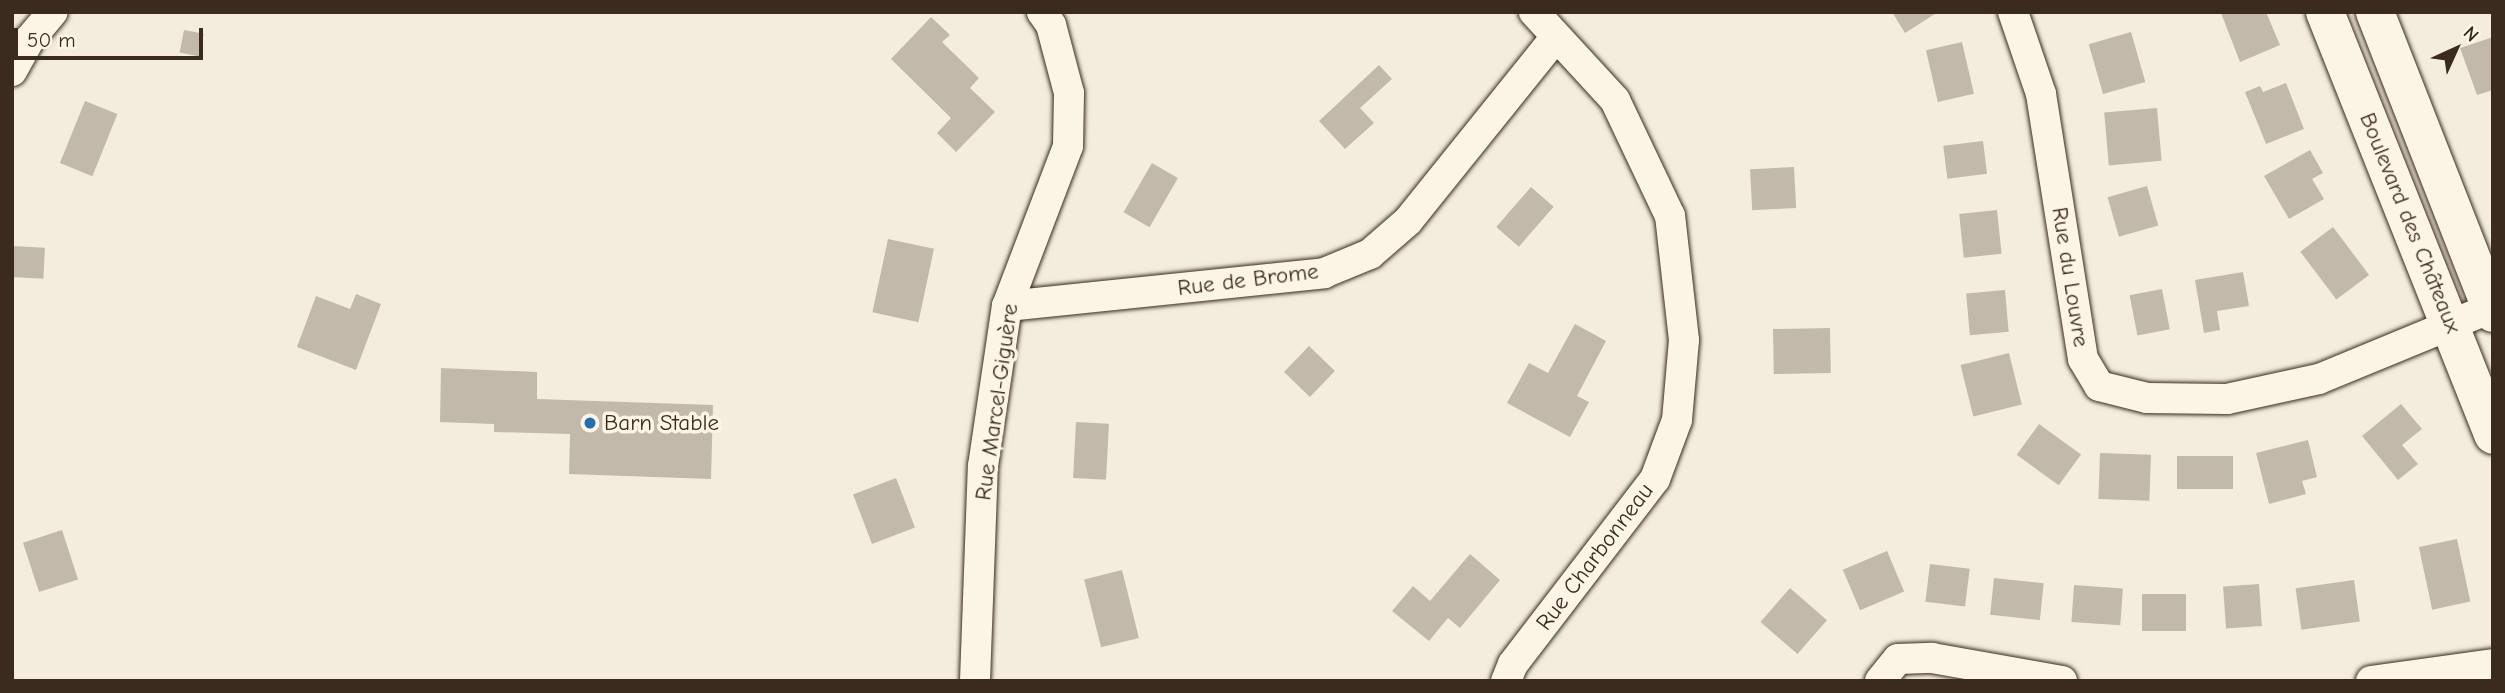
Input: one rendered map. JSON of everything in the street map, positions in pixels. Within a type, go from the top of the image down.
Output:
[{"type":"street","points":[[12,71],[30,39],[53,12]]},
{"type":"street","name":"Rue Marcel-Giguère","points":[[975,681],[983,466],[1007,306],[1068,146],[1069,93],[1051,25],[1042,12]]},
{"type":"street","name":"Rue Charbonneau","points":[[1506,681],[1513,664],[1655,479],[1678,420],[1684,340],[1670,216],[1615,100],[1555,38],[1534,12]]},
{"type":"street","name":"Rue du Louvre","points":[[2013,12],[2041,94],[2083,359],[2099,386],[2147,398],[2227,399],[2319,379],[2492,311]]},
{"type":"street","name":"Boulevard des Châteaux","points":[[2325,12],[2493,435]]},
{"type":"street","name":"Boulevard des Châteaux","points":[[2375,12],[2492,311]]},
{"type":"street","name":"Rue de Brome","points":[[1007,306],[1324,273],[1370,254],[1408,221],[1555,38]]},
{"type":"street","points":[[1880,681],[1898,659],[1932,658],[2062,681]]},
{"type":"street","points":[[2371,681],[2493,664]]},
{"type":"building","points":[[1892,12],[1938,12],[1905,33]]},
{"type":"building","points":[[2266,12],[2280,45],[2240,62],[2221,13]]},
{"type":"building","points":[[931,17],[950,35],[942,42],[979,78],[970,88],[995,112],[956,152],[937,133],[951,118],[891,59]]},
{"type":"building","points":[[184,30],[204,34],[199,56],[180,53]]},
{"type":"building","points":[[2131,32],[2145,82],[2103,94],[2089,44]]},
{"type":"building","points":[[2493,37],[2493,90],[2477,95],[2460,48]]},
{"type":"building","points":[[1962,42],[1974,94],[1938,102],[1926,50]]},
{"type":"building","points":[[1379,65],[1392,79],[1360,108],[1374,123],[1345,149],[1319,121]]},
{"type":"building","points":[[2286,83],[2304,129],[2266,144],[2245,92],[2260,86],[2263,92]]},
{"type":"building","points":[[85,101],[117,114],[92,176],[60,163]]},
{"type":"building","points":[[2157,108],[2162,161],[2109,165],[2104,113]]},
{"type":"building","points":[[1983,141],[1987,174],[1947,179],[1943,146]]},
{"type":"building","points":[[2310,150],[2323,173],[2312,179],[2324,199],[2289,219],[2264,176]]},
{"type":"building","points":[[1152,163],[1178,178],[1149,227],[1124,212]]},
{"type":"building","points":[[1794,167],[1796,208],[1752,210],[1750,169]]},
{"type":"building","points":[[2147,186],[2158,225],[2119,237],[2108,197]]},
{"type":"building","points":[[1531,187],[1554,207],[1519,247],[1496,227]]},
{"type":"building","points":[[1997,210],[2002,254],[1964,258],[1959,214]]},
{"type":"building","points":[[2333,227],[2369,275],[2336,300],[2300,252]]},
{"type":"building","points":[[888,239],[934,249],[918,322],[872,312]]},
{"type":"building","points":[[12,246],[45,248],[43,279],[12,277]]},
{"type":"building","points":[[2243,272],[2249,306],[2217,311],[2220,330],[2204,333],[2195,280]]},
{"type":"building","points":[[2162,289],[2170,329],[2137,336],[2130,295]]},
{"type":"building","points":[[2005,290],[2009,332],[1970,335],[1966,293]]},
{"type":"building","points":[[356,294],[381,304],[356,370],[297,347],[316,296],[350,309]]},
{"type":"building","points":[[1575,324],[1606,341],[1577,396],[1589,402],[1570,437],[1507,403],[1529,363],[1548,373]]},
{"type":"building","points":[[1830,328],[1831,373],[1774,374],[1773,329]]},
{"type":"building","points":[[1309,346],[1335,371],[1310,397],[1284,372]]},
{"type":"building","points":[[2009,353],[2022,404],[1973,417],[1960,365]]},
{"type":"building","name":"Barn Stable","points":[[441,368],[537,372],[537,399],[713,405],[711,479],[569,474],[570,434],[494,432],[494,424],[440,422]]},
{"type":"building","points":[[2401,404],[2422,429],[2402,445],[2418,464],[2398,480],[2362,436]]},
{"type":"building","points":[[1076,422],[1109,424],[1106,480],[1073,478]]},
{"type":"building","points":[[2039,424],[2081,455],[2059,485],[2017,455]]},
{"type":"building","points":[[2308,440],[2317,477],[2302,481],[2306,494],[2269,504],[2256,453]]},
{"type":"building","points":[[2100,453],[2151,455],[2149,501],[2098,499]]},
{"type":"building","points":[[2177,456],[2233,456],[2233,489],[2177,489]]},
{"type":"building","points":[[896,478],[915,527],[872,544],[853,494]]},
{"type":"building","points":[[62,530],[78,579],[39,592],[23,543]]},
{"type":"building","points":[[2457,539],[2470,602],[2432,610],[2419,547]]},
{"type":"building","points":[[1887,551],[1904,592],[1860,610],[1843,570]]},
{"type":"building","points":[[1470,554],[1500,580],[1460,628],[1448,618],[1429,641],[1392,611],[1413,586],[1430,601]]},
{"type":"building","points":[[1930,564],[1970,569],[1965,607],[1925,602]]},
{"type":"building","points":[[1122,570],[1139,638],[1101,647],[1084,579]]},
{"type":"building","points":[[1994,578],[2044,583],[2040,620],[1990,615]]},
{"type":"building","points":[[2354,580],[2360,622],[2301,630],[2296,588]]},
{"type":"building","points":[[2259,584],[2262,626],[2226,628],[2223,587]]},
{"type":"building","points":[[2074,585],[2123,588],[2120,625],[2071,622]]},
{"type":"building","points":[[1790,588],[1827,620],[1797,654],[1760,622]]},
{"type":"building","points":[[2142,594],[2186,594],[2186,631],[2142,631]]},
{"type":"place","name":"Barn Stable","points":[[590,423]]}]
